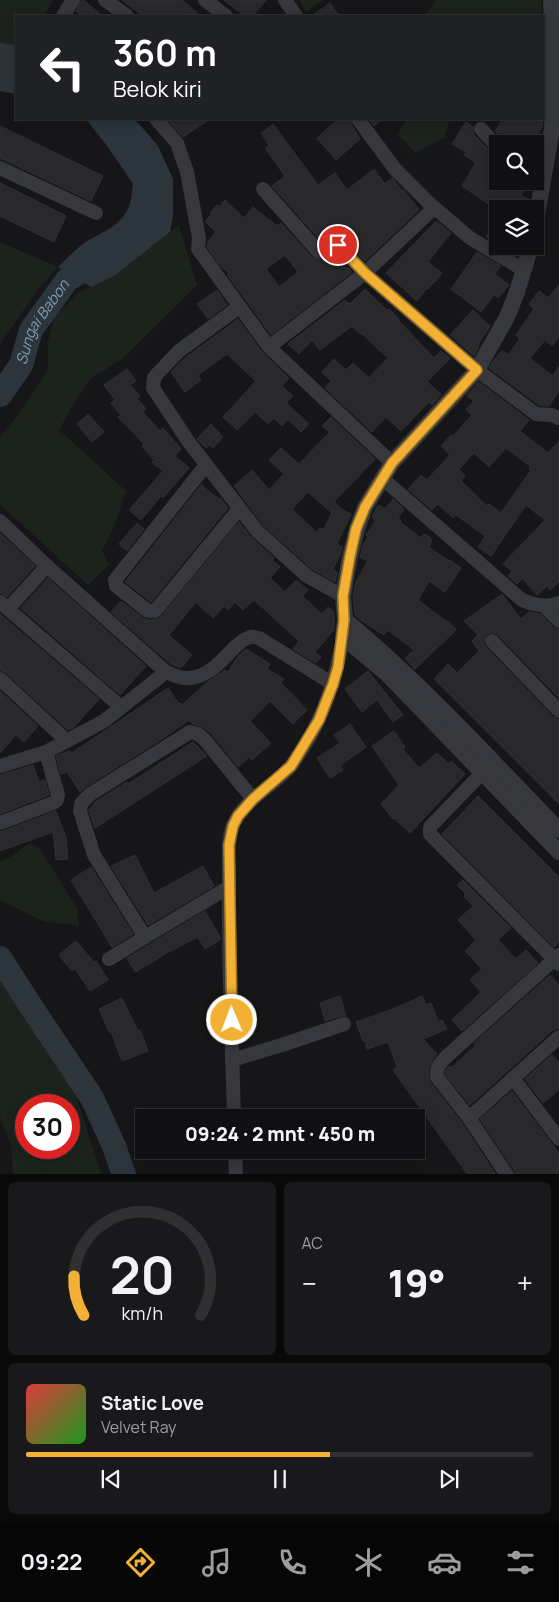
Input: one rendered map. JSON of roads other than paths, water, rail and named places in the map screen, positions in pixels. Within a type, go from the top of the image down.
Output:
[{"type":"street","points":[[64,15],[74,0]]},
{"type":"street","points":[[105,0],[126,15]]},
{"type":"street","points":[[205,0],[225,15]]},
{"type":"street","points":[[285,0],[295,15]]},
{"type":"street","points":[[544,157],[555,130],[552,0]]},
{"type":"street","points":[[157,120],[177,143],[187,172],[199,238],[198,249],[269,347],[392,463]]},
{"type":"street","points":[[359,120],[395,169],[434,208],[470,238],[524,270]]},
{"type":"street","points":[[481,129],[489,138]]},
{"type":"street","points":[[0,168],[96,213]]},
{"type":"street","points":[[263,189],[318,251],[338,245],[365,273],[477,370],[536,414],[552,415],[559,418]]},
{"type":"street","points":[[269,347],[365,273],[434,208]]},
{"type":"street","points":[[234,1109],[229,887],[229,845],[233,826],[238,816],[253,799],[291,766],[319,720],[338,667],[343,637],[343,596],[356,529],[365,507],[392,463],[477,370],[507,317],[528,255]]},
{"type":"street","points":[[239,307],[179,351],[156,374],[153,383],[155,393],[206,466],[257,531],[307,576],[343,596]]},
{"type":"street","points":[[206,466],[115,580],[116,586],[148,611],[155,611],[239,509]]},
{"type":"street","points":[[383,479],[522,600],[544,606],[559,603]]},
{"type":"street","points":[[0,521],[47,566],[166,672],[180,678],[197,677],[209,672],[242,641],[249,637],[254,637],[259,638],[333,684]]},
{"type":"street","points":[[47,566],[4,606],[121,707]]},
{"type":"street","points":[[544,606],[559,621]]},
{"type":"street","points":[[344,620],[383,652],[443,710],[559,830]]},
{"type":"street","points":[[343,637],[386,673],[559,852]]},
{"type":"street","points":[[492,642],[559,711]]},
{"type":"street","points":[[2,764],[46,752],[104,721],[166,672]]},
{"type":"street","points":[[0,679],[67,741]]},
{"type":"street","points":[[145,937],[94,855],[80,810],[82,801],[190,732],[198,734],[205,740],[253,799]]},
{"type":"street","points":[[0,823],[53,803],[56,800],[58,795],[46,752]]},
{"type":"street","points":[[482,773],[430,827],[430,834],[558,960],[446,1057],[437,1068],[437,1077],[507,1174]]},
{"type":"street","points":[[109,959],[229,887]]},
{"type":"street","points":[[232,1060],[344,1024]]},
{"type":"street","points":[[468,1118],[513,1078],[556,1044]]},
{"type":"street","points":[[513,1078],[559,1138]]},
{"type":"street","points":[[235,1159],[236,1174]]},
{"type":"waterway","name":"Sungai Babon","points":[[0,395],[21,365],[31,330],[67,280],[100,260]]},
{"type":"waterway","points":[[0,958],[92,1098],[114,1146],[124,1174]]}]
